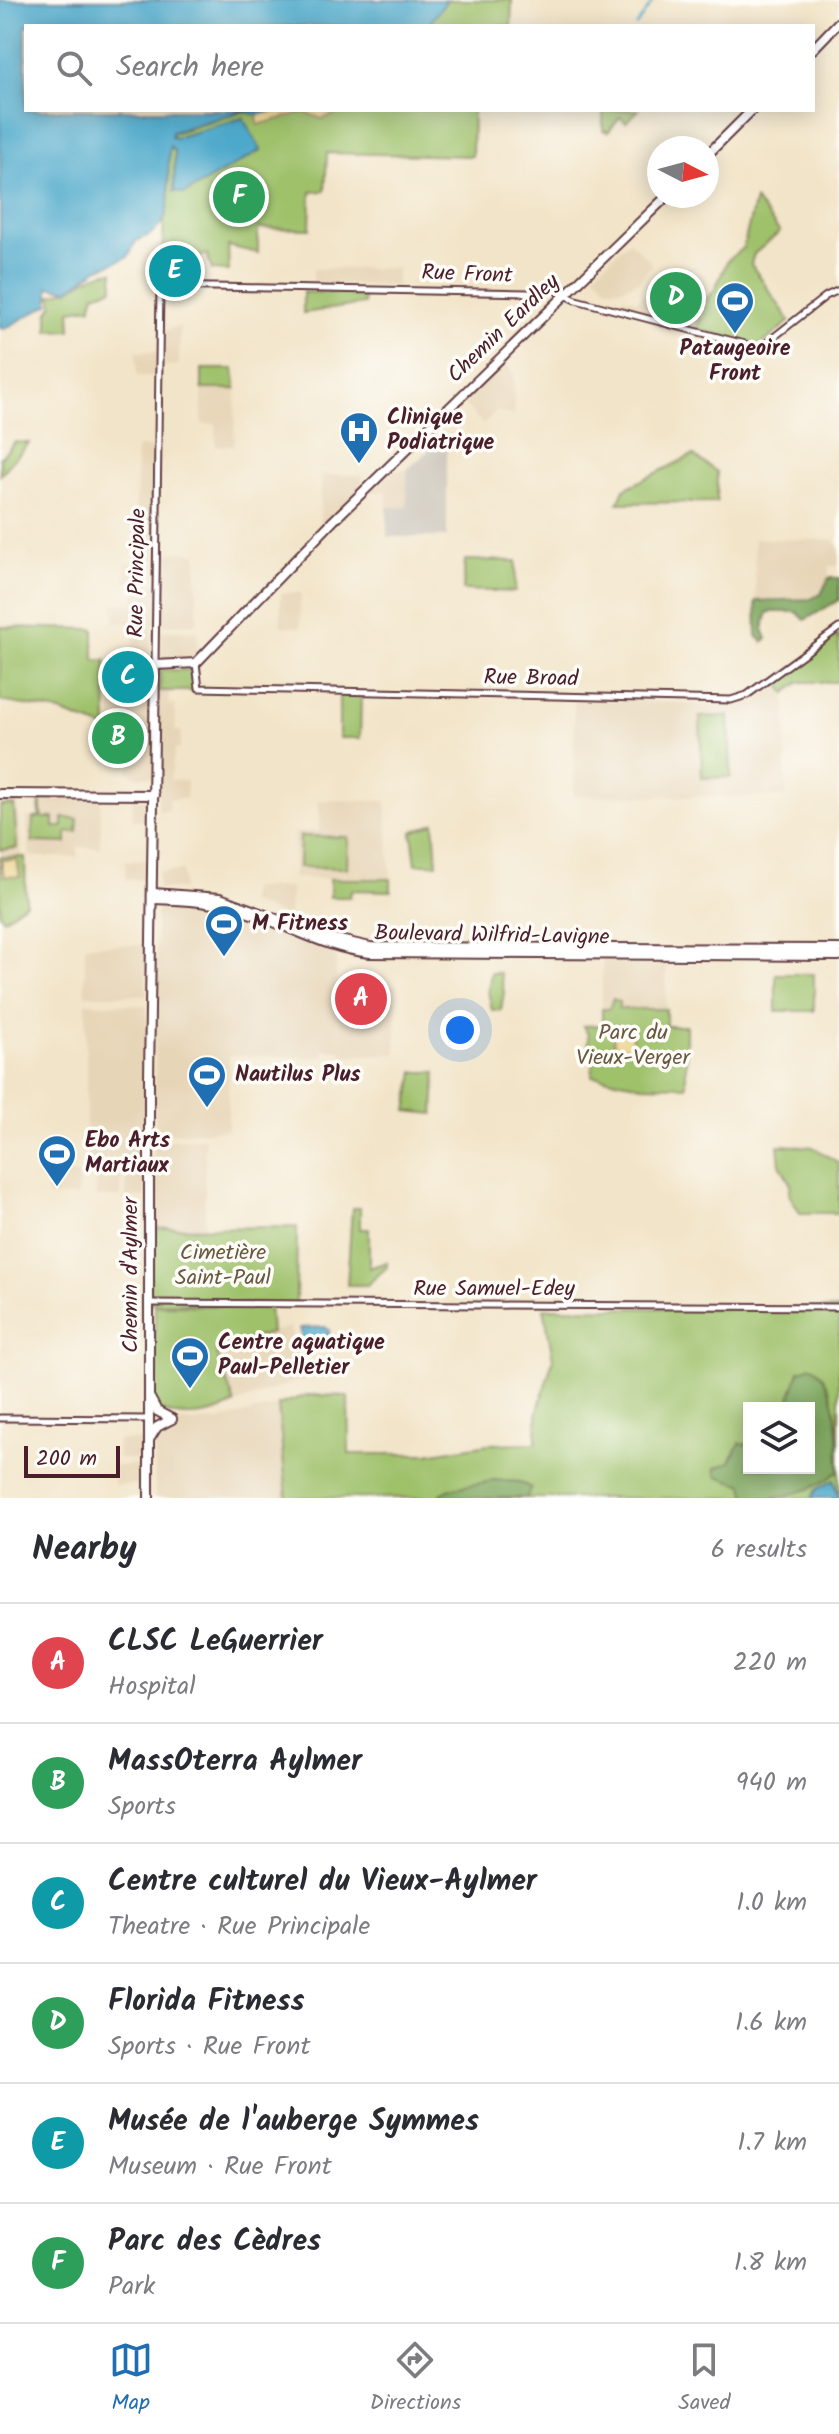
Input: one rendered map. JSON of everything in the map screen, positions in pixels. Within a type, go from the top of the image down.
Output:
[{"type":"main road","points":[[815,47],[839,22]]},
{"type":"main road","points":[[719,143],[750,112]]},
{"type":"main road","name":"Chemin Eardley","points":[[197,661],[333,521],[655,208]]},
{"type":"main road","points":[[155,665],[197,661]]},
{"type":"main road","name":"Rue Principale","points":[[149,1051],[155,665]]},
{"type":"main road","points":[[0,794],[154,795]]},
{"type":"main road","name":"Boulevard Wilfrid-Lavigne","points":[[153,896],[207,901],[245,911],[319,943],[370,953],[839,956]]},
{"type":"main road","name":"Boulevard Wilfrid-Lavigne","points":[[153,896],[220,898],[322,936],[370,947],[839,949]]},
{"type":"main road","points":[[152,929],[159,905],[178,900]]},
{"type":"main road","name":"Chemin d'Aylmer","points":[[149,1051],[149,1498]]},
{"type":"main road","points":[[149,1393],[157,1411],[172,1419],[157,1427],[149,1443]]},
{"type":"street","name":"Rue Front","points":[[160,286],[529,293],[551,289],[760,348],[829,294],[839,290]]},
{"type":"street","name":"Rue Principale","points":[[155,665],[160,286]]},
{"type":"street","name":"Rue Broad","points":[[197,661],[199,688],[734,699],[747,695],[839,628]]},
{"type":"street","name":"Rue Samuel-Edey","points":[[149,1303],[839,1307]]},
{"type":"street","points":[[0,1418],[149,1419]]},
{"type":"shaded area","points":[[629,241],[653,264],[638,282],[622,288],[608,288],[594,274]]},
{"type":"shaded area","points":[[397,268],[396,286],[313,283],[313,269]]},
{"type":"shaded area","points":[[666,277],[680,290],[701,293],[707,298],[697,329],[620,308],[623,297],[637,300]]},
{"type":"shaded area","points":[[164,288],[181,289],[181,304],[164,304]]},
{"type":"shaded area","points":[[180,326],[179,365],[164,366],[163,331]]},
{"type":"shaded area","points":[[136,352],[157,352],[156,376],[137,376]]},
{"type":"shaded area","points":[[504,362],[514,373],[514,416],[496,411],[483,424],[462,402]]},
{"type":"shaded area","points":[[202,389],[236,389],[234,445],[216,446],[216,424],[202,424]]},
{"type":"shaded area","points":[[137,447],[156,448],[154,580],[125,582],[126,563],[135,562]]},
{"type":"shaded area","points":[[430,449],[447,449],[447,537],[387,537],[387,507],[407,507],[407,470]]},
{"type":"shaded area","points":[[394,470],[407,470],[407,508],[387,507],[386,492],[369,492]]},
{"type":"shaded area","points":[[321,475],[362,475],[363,488],[320,527]]},
{"type":"shaded area","points":[[754,539],[834,540],[839,548],[839,566],[829,566],[829,578],[816,597],[756,601]]},
{"type":"shaded area","points":[[161,552],[197,553],[197,624],[152,625],[150,660],[133,661],[134,624],[114,623],[114,604],[134,604],[135,585],[160,584]]},
{"type":"shaded area","points":[[281,593],[301,593],[300,627],[281,626]]},
{"type":"shaded area","points":[[161,631],[198,631],[197,658],[188,665],[160,661]]},
{"type":"shaded area","points":[[112,666],[150,667],[150,691],[169,691],[169,704],[175,705],[175,731],[181,731],[180,749],[175,749],[170,780],[187,781],[186,798],[169,799],[169,811],[158,811],[158,777],[137,777],[127,771],[134,760],[137,743],[110,743]]},
{"type":"shaded area","points":[[776,680],[786,693],[786,797],[574,796],[574,699],[738,705]]},
{"type":"shaded area","points":[[0,798],[17,798],[22,857],[0,857]]},
{"type":"shaded area","points":[[39,798],[101,799],[100,848],[78,847],[78,857],[30,857],[26,817],[39,816]]},
{"type":"shaded area","points":[[132,799],[150,799],[149,820],[133,820]]},
{"type":"shaded area","points":[[319,800],[386,801],[391,879],[294,878],[294,832],[319,831]]},
{"type":"shaded area","points":[[149,860],[149,880],[125,879],[125,861]]},
{"type":"shaded area","points":[[183,871],[183,889],[158,889],[158,872]]},
{"type":"shaded area","points":[[290,887],[289,918],[248,902],[252,888]]},
{"type":"shaded area","points":[[163,904],[224,910],[336,951],[338,1044],[339,987],[396,986],[396,1054],[344,1056],[339,1050],[324,1050],[323,1057],[229,1056],[228,1130],[155,1134],[156,912]]},
{"type":"shaded area","points":[[85,945],[147,945],[146,995],[85,995]]},
{"type":"shaded area","points":[[602,955],[667,955],[666,1009],[602,1009]]},
{"type":"shaded area","points":[[86,1003],[147,1006],[145,1168],[86,1168]]},
{"type":"shaded area","points":[[205,1138],[205,1228],[154,1228],[153,1144],[156,1141]]},
{"type":"shaded area","points":[[47,1174],[78,1174],[78,1197],[47,1197]]},
{"type":"shaded area","points":[[96,1174],[121,1174],[121,1197],[96,1197]]},
{"type":"shaded area","points":[[126,1174],[144,1176],[146,1197],[126,1197]]},
{"type":"shaded area","points":[[290,1327],[305,1381],[293,1382],[235,1404],[215,1348]]},
{"type":"shaded area","points":[[278,1405],[287,1498],[155,1498],[155,1433],[171,1422],[218,1421]]},
{"type":"shaded area","points":[[118,1440],[145,1441],[144,1459],[117,1459]]},
{"type":"shaded area","points":[[143,1465],[143,1484],[114,1485],[114,1466]]},
{"type":"green space","points":[[447,0],[512,0],[511,24],[429,24]]},
{"type":"green space","points":[[242,112],[257,115],[269,112],[473,112],[472,156],[327,153],[325,191],[311,192],[310,229],[258,228],[258,253],[228,246],[229,271],[212,270],[207,254],[197,258],[197,286],[160,286],[169,148],[174,147],[175,152],[174,191],[243,118],[175,138],[170,134]]},
{"type":"green space","points":[[603,112],[637,112],[626,122],[620,117],[608,132],[603,130]]},
{"type":"green space","points":[[755,200],[780,232],[754,254],[751,264],[790,321],[760,346],[697,329],[707,298],[714,291],[728,260],[743,248]]},
{"type":"green space","points":[[113,271],[113,288],[95,294],[91,307],[70,310],[71,330],[48,331],[48,314],[53,305],[51,295],[96,275]]},
{"type":"green space","points":[[303,292],[363,293],[364,304],[303,313]]},
{"type":"green space","points":[[202,369],[234,369],[236,389],[202,389]]},
{"type":"green space","points":[[15,442],[29,443],[0,475],[0,458]]},
{"type":"green space","points":[[693,455],[717,472],[717,502],[618,503],[624,489]]},
{"type":"green space","points":[[465,560],[516,561],[515,592],[463,590]]},
{"type":"green space","points":[[829,578],[839,578],[839,600],[805,620],[797,612],[768,612],[763,629],[767,639],[763,642],[757,636],[756,601],[811,599],[821,594]]},
{"type":"green space","points":[[0,627],[94,629],[94,660],[106,660],[107,729],[54,710],[0,701]]},
{"type":"green space","points":[[839,635],[839,682],[800,682],[786,693],[776,680]]},
{"type":"green space","points":[[160,670],[194,670],[195,691],[159,691]]},
{"type":"green space","points":[[339,695],[361,695],[360,738],[339,738]]},
{"type":"green space","points":[[729,716],[731,777],[702,778],[700,717]]},
{"type":"green space","points":[[40,799],[42,818],[54,818],[54,827],[63,827],[63,818],[78,819],[77,832],[67,832],[67,843],[32,842],[33,818],[39,818]]},
{"type":"green space","points":[[14,805],[17,848],[0,850],[0,806]]},
{"type":"green space","points":[[434,823],[437,864],[416,864],[412,832]]},
{"type":"green space","points":[[300,836],[348,837],[347,868],[299,867]]},
{"type":"green space","points":[[0,857],[25,857],[26,903],[4,919],[0,914]]},
{"type":"green space","points":[[330,879],[391,879],[391,891],[351,890],[350,897],[330,897]]},
{"type":"green space","points":[[491,973],[500,973],[504,992],[501,1010],[492,1010],[488,991]]},
{"type":"green space","points":[[776,974],[814,974],[814,1011],[776,1011]]},
{"type":"green space","name":"Parc du Vieux-Verger","points":[[613,999],[619,1002],[619,1009],[666,1009],[666,1026],[686,1026],[686,1086],[643,1085],[592,1076],[593,1052],[589,1052],[588,1034],[583,1026],[602,1025],[602,1009],[609,1009]]},
{"type":"green space","points":[[414,1072],[436,1072],[434,1114],[407,1111]]},
{"type":"green space","points":[[778,1145],[813,1147],[839,1163],[839,1213],[800,1213],[789,1194],[791,1185],[780,1164]]},
{"type":"green space","points":[[352,1208],[360,1208],[360,1229],[369,1229],[369,1268],[387,1262],[387,1267],[367,1285],[347,1285]]},
{"type":"green space","name":"Cimetière Saint-Paul","points":[[297,1227],[296,1304],[149,1303],[149,1228]]},
{"type":"green space","points":[[155,1305],[269,1306],[271,1333],[215,1349],[235,1404],[198,1416],[160,1410],[154,1400]]},
{"type":"green space","points":[[544,1308],[839,1309],[839,1498],[287,1498],[278,1405],[308,1395],[348,1396],[349,1454],[427,1454],[488,1444],[536,1443],[537,1414],[553,1359]]},
{"type":"green space","points":[[811,1366],[827,1385],[836,1413],[839,1471],[807,1490],[747,1498],[744,1485],[717,1476],[715,1468],[730,1462],[740,1443],[743,1444],[743,1474],[815,1474],[815,1402],[789,1402],[799,1371]]},
{"type":"green space","points":[[493,1480],[520,1482],[531,1488],[526,1498],[442,1498],[441,1494],[453,1488]]},
{"type":"sand","points":[[269,112],[304,112],[258,125],[257,115]]},
{"type":"sand","points":[[304,112],[342,112],[322,119]]},
{"type":"sand","points":[[1,860],[17,860],[20,877],[4,876]]},
{"type":"sand","points":[[621,1030],[632,1036],[632,1049],[614,1046],[613,1032]]},
{"type":"water","points":[[0,0],[447,0],[429,24],[24,24],[24,112],[239,112],[172,132],[171,137],[243,118],[261,150],[184,194],[174,191],[175,152],[170,146],[168,202],[161,225],[136,241],[128,257],[97,269],[69,290],[49,287],[49,304],[4,329],[0,328]]},
{"type":"water","points":[[325,1327],[329,1330],[328,1347],[303,1350],[300,1328]]},
{"type":"water","points":[[834,1480],[839,1498],[812,1498],[816,1490]]},
{"type":"waterway","points":[[637,24],[654,0]]},
{"type":"place","name":"Parc des Cèdres","points":[[239,197]]},
{"type":"place","name":"Musée de l'auberge Symmes","points":[[175,271]]},
{"type":"place","name":"Florida Fitness","points":[[676,298]]},
{"type":"place","name":"Pataugeoire Front","points":[[735,335]]},
{"type":"place","name":"Clinique Podiatrique","points":[[359,465]]},
{"type":"place","name":"Centre culturel du Vieux-Aylmer","points":[[128,677]]},
{"type":"place","name":"MassOterra Aylmer","points":[[118,738]]},
{"type":"place","name":"M Fitness","points":[[224,958]]},
{"type":"place","name":"CLSC LeGuerrier","points":[[361,999]]},
{"type":"place","name":"Nautilus Plus","points":[[207,1109]]},
{"type":"place","name":"Ebo Arts Martiaux","points":[[57,1188]]},
{"type":"place","name":"Centre aquatique Paul-Pelletier","points":[[190,1390]]}]
